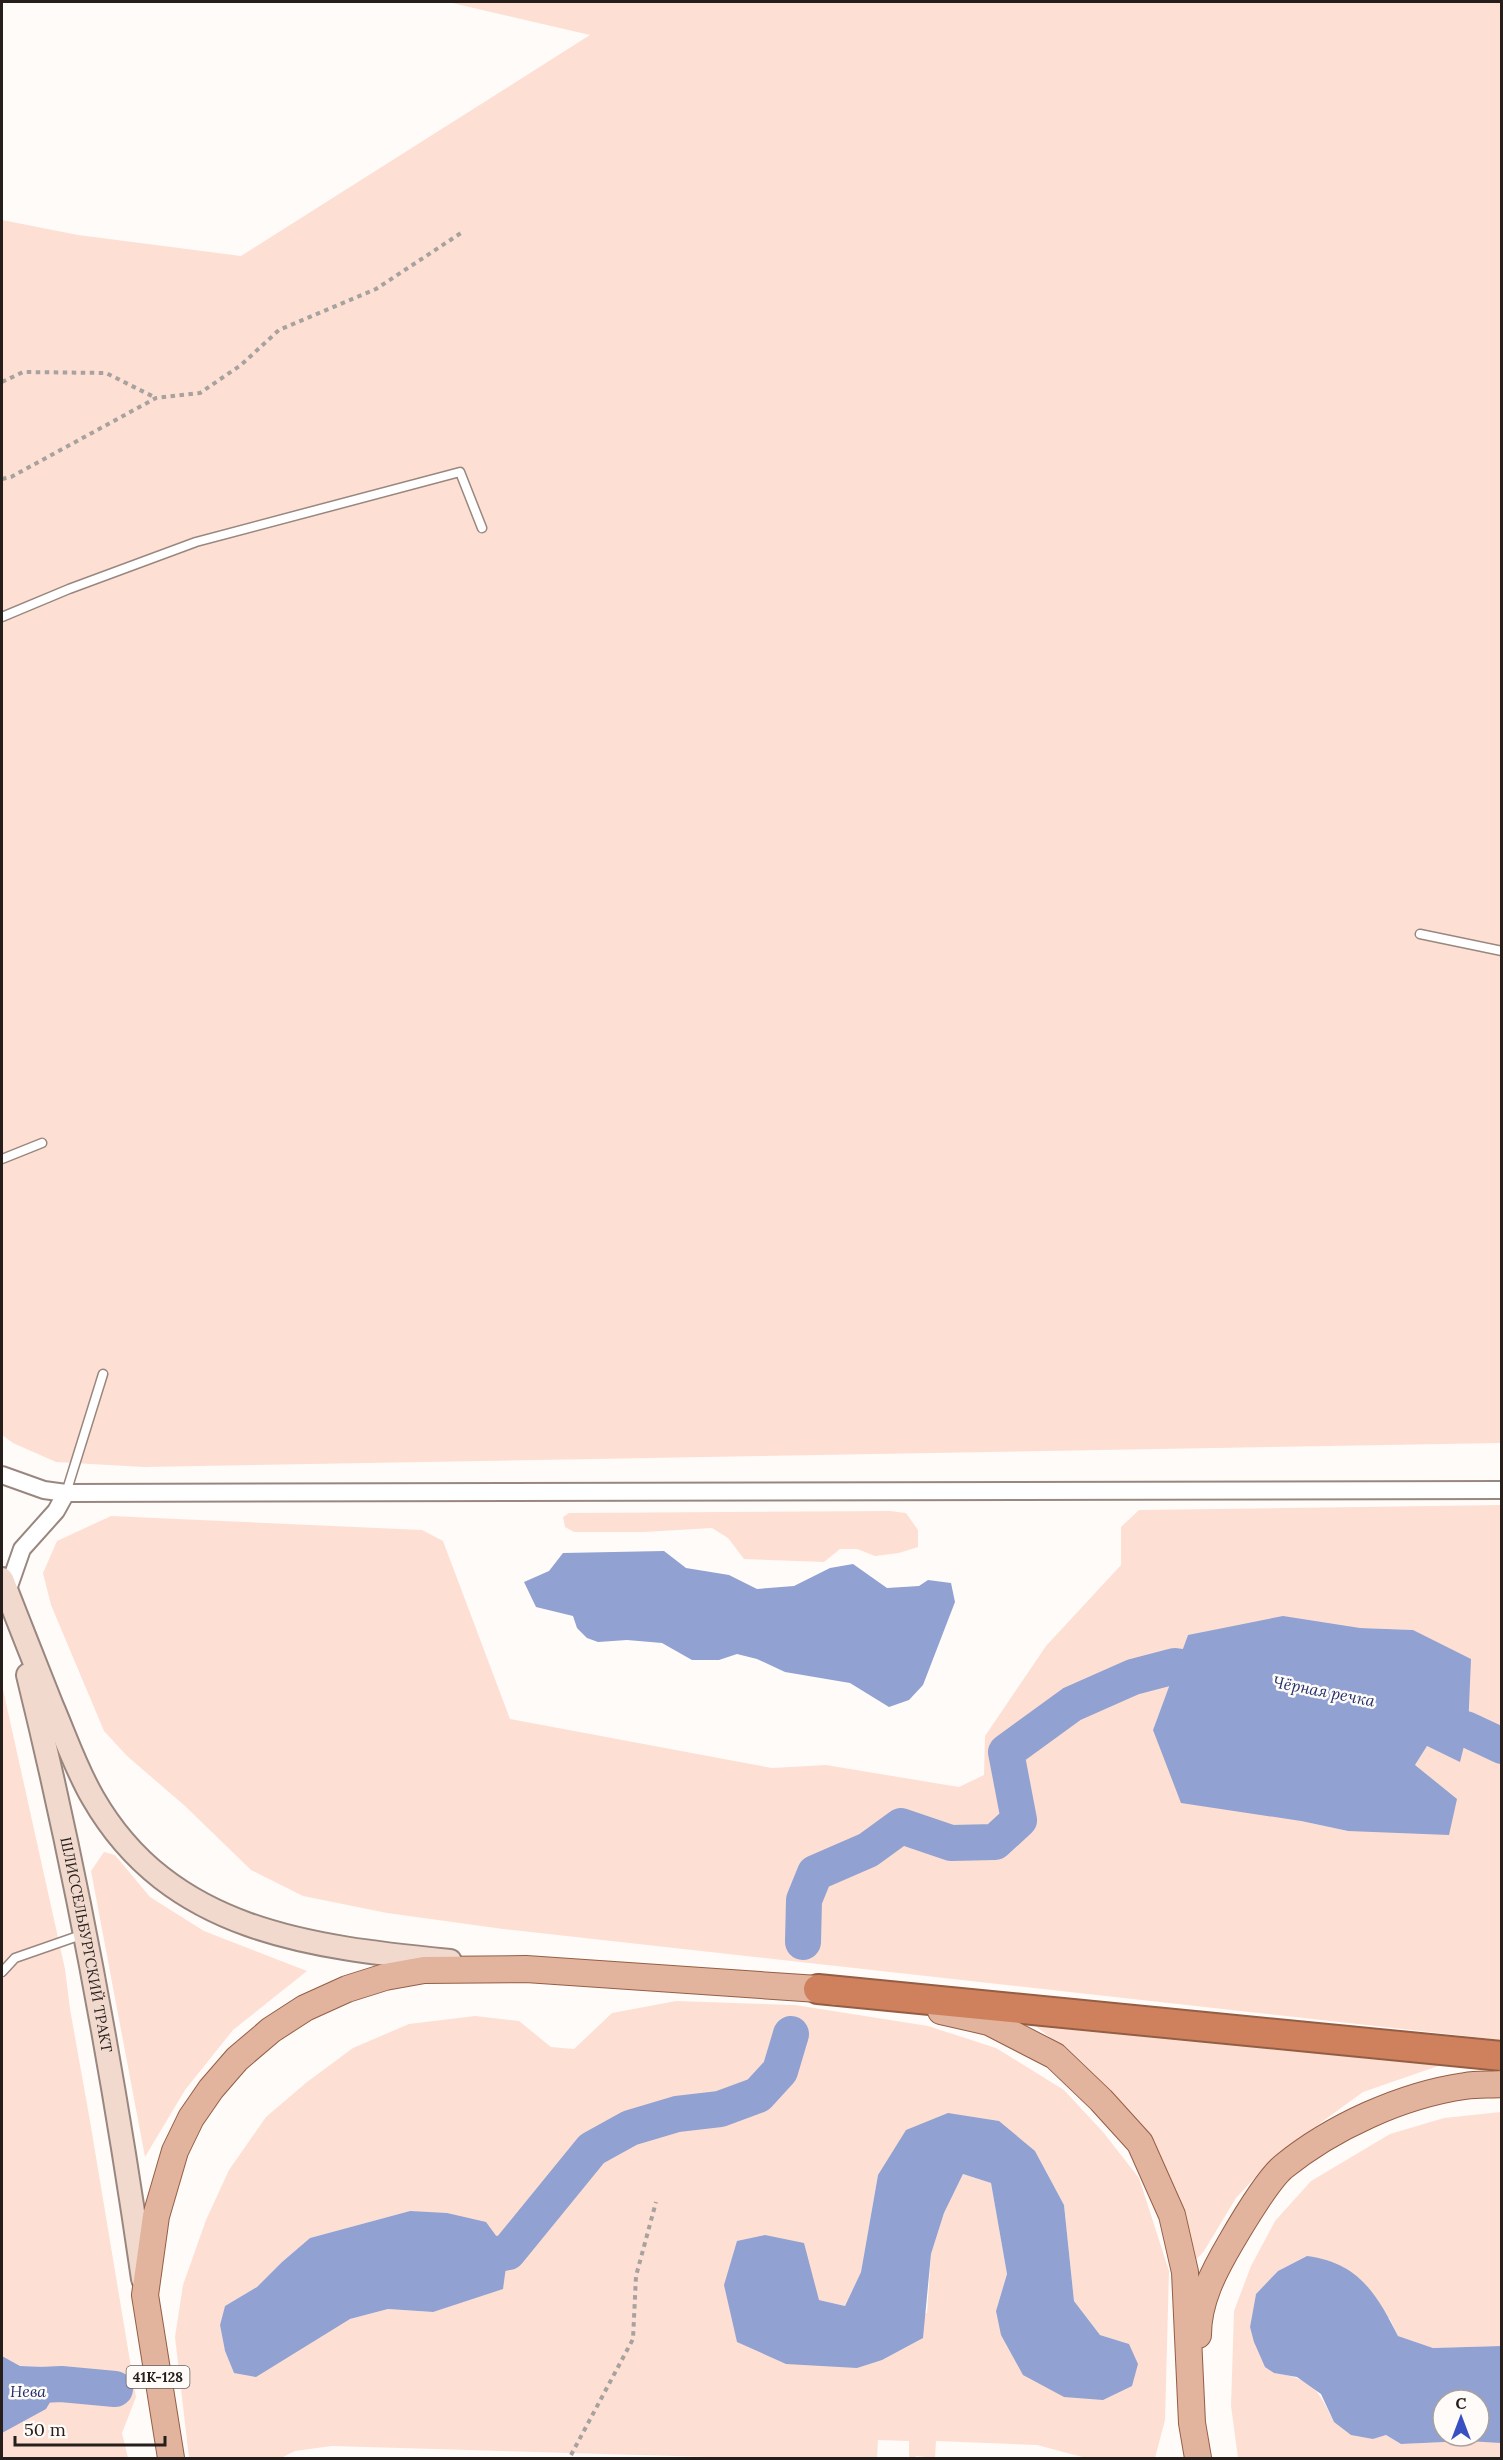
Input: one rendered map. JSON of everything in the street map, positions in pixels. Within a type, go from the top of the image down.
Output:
[{"type":"highway","points":[[818,1989],[1502,2056]]},
{"type":"main road","name":"ШЛИССЕЛЬБУРГСКИЙ ТРАКТ","points":[[6,1590],[50,1763],[84,1934],[145,2295]]},
{"type":"main road","points":[[6,1590],[68,1743],[93,1798],[116,1831],[140,1858],[193,1900],[224,1916],[258,1929],[358,1952],[526,1968],[818,1989],[929,2008],[988,2022],[1055,2056],[1101,2100],[1140,2143],[1172,2215],[1185,2272],[1192,2423],[1200,2458]]},
{"type":"main road","points":[[145,2295],[156,2216],[175,2151],[191,2118],[211,2089],[237,2060],[271,2030],[305,2008],[347,1989],[385,1977],[424,1970],[526,1968]]},
{"type":"main road","points":[[1200,2458],[1198,2320],[1213,2273],[1242,2223],[1281,2169],[1334,2131],[1395,2104],[1465,2086],[1502,2084]]},
{"type":"main road","name":"41К-128","points":[[145,2295],[171,2458]]},
{"type":"street","points":[[2,1475],[44,1490],[66,1493],[1502,1490]]},
{"type":"street","points":[[6,1590],[22,1549],[56,1511],[66,1493]]},
{"type":"lane","points":[[2,617],[69,589],[196,542],[460,472],[482,528]]},
{"type":"lane","points":[[1420,934],[1502,951]]},
{"type":"lane","points":[[2,1159],[42,1143]]},
{"type":"lane","points":[[66,1493],[103,1374]]},
{"type":"lane","points":[[2,1972],[15,1959],[84,1934]]},
{"type":"path","points":[[2,479],[10,477],[156,398],[200,393],[241,365],[279,330],[376,290],[461,233]]},
{"type":"path","points":[[2,382],[23,372],[106,373],[156,398]]},
{"type":"path","points":[[571,2455],[633,2339],[636,2277],[656,2202]]},
{"type":"shaded area","points":[[448,2],[1501,2],[1501,1443],[144,1467],[56,1462],[13,1443],[2,1435],[2,220],[78,235],[241,256],[590,35]]},
{"type":"shaded area","points":[[1501,1505],[1501,2040],[503,1929],[387,1913],[303,1896],[251,1870],[185,1806],[127,1756],[104,1731],[51,1605],[43,1573],[57,1541],[111,1516],[422,1530],[443,1541],[510,1719],[772,1768],[826,1765],[959,1787],[984,1775],[985,1736],[1046,1646],[1121,1565],[1121,1527],[1139,1510]],"holes":[[[1361,1628],[1413,1630],[1460,1761],[1427,1746],[1415,1765],[1348,1831],[1301,1821],[1153,1730],[1188,1635]]]},
{"type":"shaded area","points":[[890,1511],[906,1513],[918,1530],[918,1547],[899,1553],[875,1556],[857,1549],[840,1549],[824,1562],[744,1559],[728,1538],[712,1528],[644,1532],[574,1532],[565,1527],[563,1517],[569,1513]]},
{"type":"shaded area","points":[[2,1685],[65,1969],[136,2397],[122,2433],[128,2458],[2,2458],[2,2428],[45,2367],[20,2366],[2,2356]]},
{"type":"shaded area","points":[[104,1852],[115,1855],[150,1897],[204,1931],[307,1971],[233,2030],[185,2090],[145,2157],[91,1871]]},
{"type":"shaded area","points":[[676,2001],[795,2005],[928,2026],[996,2048],[1064,2090],[1103,2132],[1139,2178],[1169,2271],[1165,2420],[1155,2458],[1086,2458],[1037,2445],[936,2441],[935,2458],[916,2456],[909,2458],[909,2441],[878,2440],[877,2458],[744,2458],[332,2446],[295,2451],[281,2458],[189,2458],[175,2337],[183,2285],[206,2220],[229,2170],[266,2117],[307,2082],[353,2048],[409,2024],[475,2016],[519,2021],[551,2047],[574,2049],[612,2013]],"holes":[[[1035,2151],[1064,2205],[1074,2301],[1100,2335],[1129,2344],[996,2311],[1007,2274],[991,2183],[963,2174],[944,2213],[931,2254],[927,2313],[737,2342],[819,2300],[845,2306],[861,2272],[878,2175]],[[410,2211],[433,2312],[388,2309],[350,2319],[234,2373],[225,2351],[220,2325],[225,2306],[257,2287],[310,2238]]]},
{"type":"shaded area","points":[[1033,2024],[1402,2059],[1441,2065],[1363,2092],[1275,2156],[1236,2198],[1204,2251],[1195,2261],[1128,2114],[1081,2062]]},
{"type":"shaded area","points":[[1501,2112],[1501,2346],[1433,2348],[1398,2336],[1390,2319],[1307,2256],[1278,2271],[1256,2294],[1250,2327],[1274,2373],[1297,2378],[1312,2387],[1318,2393],[1334,2422],[1373,2439],[1386,2435],[1401,2444],[1431,2443],[1431,2448],[1491,2448],[1491,2442],[1500,2442],[1501,2458],[1238,2458],[1231,2406],[1234,2311],[1251,2266],[1275,2221],[1311,2181],[1390,2134],[1444,2118]]},
{"type":"water","points":[[664,1551],[686,1568],[729,1575],[757,1589],[794,1586],[830,1568],[853,1564],[887,1588],[919,1586],[928,1580],[951,1583],[955,1602],[923,1685],[909,1700],[889,1707],[850,1683],[785,1672],[757,1659],[737,1654],[719,1660],[692,1660],[662,1643],[627,1640],[598,1642],[587,1638],[577,1628],[573,1616],[536,1607],[524,1582],[549,1571],[563,1553]]},
{"type":"water","points":[[1283,1616],[1360,1628],[1413,1630],[1471,1659],[1468,1730],[1460,1762],[1427,1746],[1415,1765],[1457,1799],[1449,1835],[1348,1831],[1301,1821],[1181,1803],[1153,1730],[1188,1635]]},
{"type":"water","points":[[948,2113],[999,2121],[1035,2151],[1064,2205],[1074,2301],[1100,2335],[1129,2344],[1138,2364],[1132,2386],[1103,2400],[1064,2397],[1023,2375],[1001,2335],[996,2311],[1007,2274],[991,2183],[963,2174],[944,2213],[931,2254],[923,2338],[882,2360],[857,2368],[786,2364],[737,2342],[724,2285],[737,2241],[765,2235],[804,2243],[819,2300],[845,2306],[861,2272],[878,2175],[906,2130]]},
{"type":"water","points":[[410,2211],[447,2213],[486,2222],[508,2252],[503,2289],[433,2312],[388,2309],[350,2319],[256,2377],[234,2373],[225,2351],[220,2325],[225,2306],[257,2287],[310,2238]]},
{"type":"water","points":[[1307,2256],[1340,2265],[1364,2282],[1382,2306],[1398,2336],[1433,2348],[1501,2346],[1501,2443],[1491,2442],[1491,2388],[1431,2388],[1431,2443],[1401,2444],[1386,2435],[1373,2439],[1351,2435],[1334,2422],[1321,2394],[1297,2377],[1274,2373],[1265,2367],[1250,2327],[1256,2294],[1278,2271]]},
{"type":"water","name":"Нева","points":[[2,2356],[20,2366],[45,2367],[61,2384],[46,2409],[2,2433]]},
{"type":"waterway","points":[[803,1942],[804,1900],[815,1873],[868,1850],[901,1826],[951,1843],[995,1842],[1019,1820],[1006,1752],[1072,1704],[1133,1677],[1175,1666],[1224,1673]]},
{"type":"waterway","name":"Чёрная речка","points":[[1421,1715],[1468,1730],[1502,1746]]},
{"type":"waterway","points":[[459,2262],[508,2252],[592,2149],[630,2128],[677,2114],[720,2109],[758,2095],[780,2071],[791,2034]]},
{"type":"waterway","points":[[2,2387],[61,2384],[115,2389]]}]
